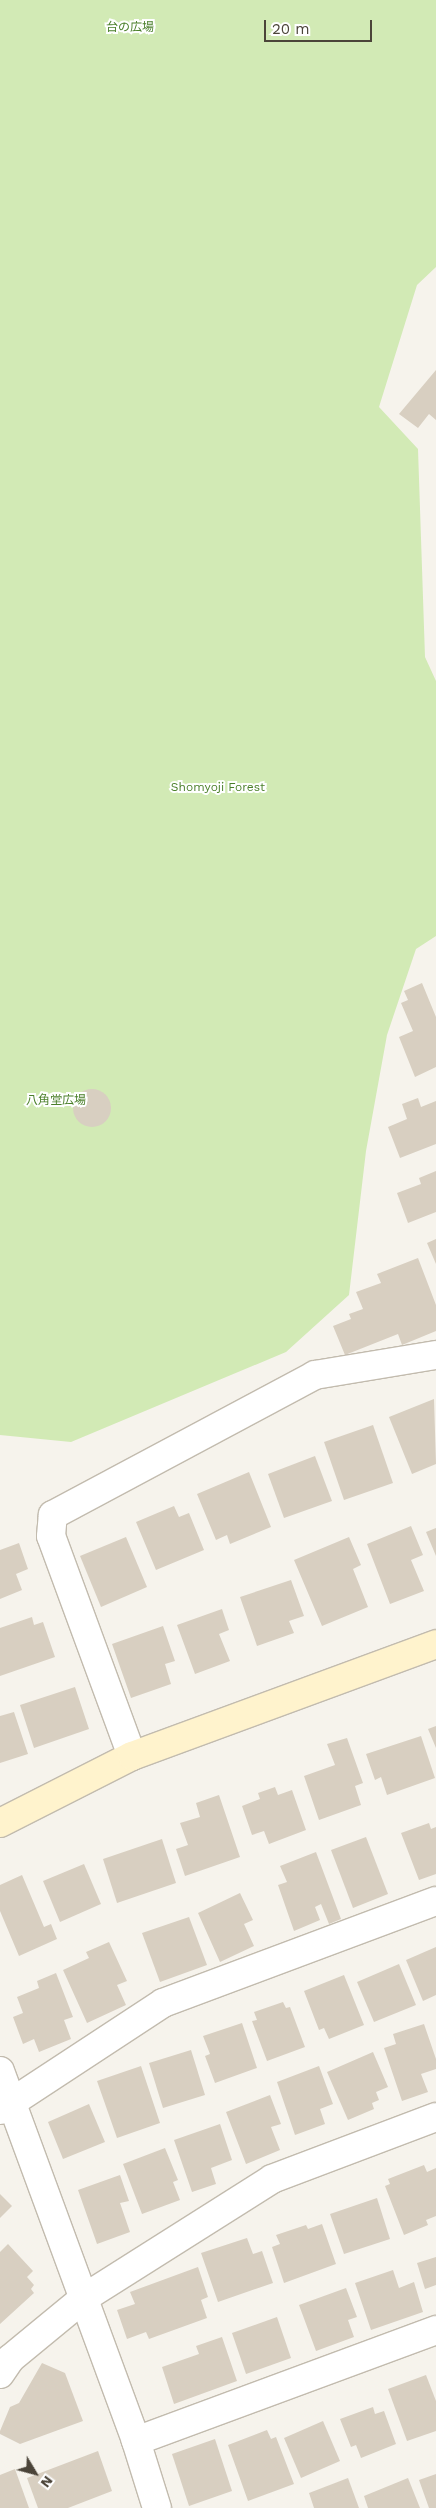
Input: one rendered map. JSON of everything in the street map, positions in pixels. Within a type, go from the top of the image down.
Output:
[{"type":"street","points":[[132,1756],[50,1536],[53,1515],[315,1375],[436,1355]]},
{"type":"street","points":[[0,1823],[132,1756],[436,1644]]},
{"type":"street","points":[[6,2106],[163,2003],[436,1901]]},
{"type":"street","points":[[0,2071],[6,2106],[84,2298],[136,2441],[158,2508]]},
{"type":"street","points":[[0,2374],[10,2359],[84,2298],[272,2179],[436,2117]]},
{"type":"street","points":[[136,2441],[436,2330]]},
{"type":"green space","name":"Shomyoji Forest","points":[[0,0],[436,0],[436,267],[417,285],[379,407],[418,449],[425,657],[436,681],[436,936],[416,949],[387,1035],[366,1151],[349,1295],[286,1352],[71,1442],[0,1435]]},
{"type":"building","points":[[436,370],[436,420],[429,414],[418,428],[399,414]]},
{"type":"building","points":[[422,983],[436,1017],[436,1067],[415,1077],[399,1037],[413,1031],[401,1003],[408,1000],[404,991]]},
{"type":"building","points":[[92,1089],[105,1095],[111,1108],[105,1121],[92,1127],[79,1121],[73,1108],[79,1095]]},
{"type":"building","points":[[418,1098],[421,1107],[436,1101],[436,1144],[400,1158],[388,1127],[407,1119],[402,1104]]},
{"type":"building","points":[[436,1171],[436,1212],[408,1223],[397,1193],[421,1184],[419,1178]]},
{"type":"building","points":[[436,1239],[436,1264],[427,1243]]},
{"type":"building","points":[[418,1258],[436,1305],[436,1331],[402,1345],[398,1334],[345,1355],[333,1326],[351,1319],[349,1314],[363,1309],[356,1292],[381,1283],[377,1274]]},
{"type":"building","points":[[434,1399],[436,1464],[412,1474],[389,1417]]},
{"type":"building","points":[[373,1425],[393,1483],[344,1500],[324,1442]]},
{"type":"building","points":[[315,1456],[332,1501],[284,1518],[268,1474]]},
{"type":"building","points":[[249,1472],[271,1527],[230,1544],[227,1535],[216,1540],[197,1494]]},
{"type":"building","points":[[174,1506],[179,1517],[189,1513],[204,1550],[156,1570],[136,1522]]},
{"type":"building","points":[[411,1526],[423,1555],[411,1560],[424,1591],[390,1604],[367,1544]]},
{"type":"building","points":[[436,1528],[436,1556],[426,1532]]},
{"type":"building","points":[[126,1537],[147,1587],[101,1607],[80,1556]]},
{"type":"building","points":[[349,1537],[361,1565],[353,1569],[368,1607],[322,1626],[294,1560]]},
{"type":"building","points":[[19,1543],[28,1569],[16,1574],[22,1590],[0,1599],[0,1550]]},
{"type":"building","points":[[291,1580],[304,1616],[289,1621],[294,1633],[257,1646],[240,1597]]},
{"type":"building","points":[[222,1609],[229,1630],[219,1634],[230,1661],[195,1674],[177,1625]]},
{"type":"building","points":[[32,1617],[34,1625],[43,1622],[55,1657],[0,1676],[0,1628]]},
{"type":"building","points":[[163,1626],[175,1661],[165,1664],[171,1684],[131,1698],[112,1644]]},
{"type":"building","points":[[75,1687],[89,1729],[34,1748],[20,1705]]},
{"type":"building","points":[[14,1712],[28,1754],[0,1763],[0,1716]]},
{"type":"building","points":[[436,1726],[436,1748],[428,1729]]},
{"type":"building","points":[[421,1736],[435,1778],[387,1795],[381,1777],[375,1780],[366,1754]]},
{"type":"building","points":[[347,1738],[363,1783],[355,1786],[361,1805],[319,1820],[304,1776],[335,1765],[327,1744]]},
{"type":"building","points":[[275,1787],[278,1795],[292,1790],[306,1830],[269,1844],[264,1831],[252,1835],[242,1806],[260,1799],[258,1793]]},
{"type":"building","points":[[219,1795],[240,1857],[185,1876],[176,1849],[188,1845],[180,1823],[200,1817],[196,1803]]},
{"type":"building","points":[[429,1823],[431,1829],[436,1827],[436,1874],[419,1880],[401,1833]]},
{"type":"building","points":[[366,1837],[388,1894],[353,1908],[331,1850]]},
{"type":"building","points":[[162,1839],[176,1883],[117,1903],[103,1859]]},
{"type":"building","points":[[316,1852],[341,1919],[329,1924],[321,1904],[315,1907],[320,1920],[294,1931],[278,1885],[287,1882],[280,1866]]},
{"type":"building","points":[[84,1864],[101,1904],[60,1922],[43,1881]]},
{"type":"building","points":[[22,1875],[44,1927],[51,1924],[57,1939],[19,1956],[0,1911],[0,1885]]},
{"type":"building","points":[[240,1893],[253,1920],[244,1924],[254,1946],[220,1962],[198,1913]]},
{"type":"building","points":[[189,1917],[207,1965],[160,1982],[142,1933]]},
{"type":"building","points":[[109,1942],[127,1981],[117,1985],[126,2005],[87,2023],[63,1970],[89,1958],[86,1952]]},
{"type":"building","points":[[436,1947],[436,1995],[423,2001],[406,1960]]},
{"type":"building","points":[[399,1964],[416,2005],[374,2022],[357,1982]]},
{"type":"building","points":[[56,1973],[73,2017],[64,2020],[71,2039],[39,2052],[34,2039],[23,2044],[13,2017],[23,2013],[17,1997],[39,1988],[37,1981]]},
{"type":"building","points":[[344,1975],[364,2025],[329,2039],[324,2028],[319,2030],[304,1991]]},
{"type":"building","points":[[283,2002],[286,2008],[290,2007],[305,2047],[267,2061],[252,2021],[257,2020],[254,2012]]},
{"type":"building","points":[[242,2023],[257,2068],[215,2083],[205,2056],[210,2054],[203,2036]]},
{"type":"building","points":[[424,2024],[436,2059],[436,2069],[421,2074],[428,2092],[402,2101],[384,2048],[396,2044],[393,2034]]},
{"type":"building","points":[[191,2050],[205,2095],[163,2108],[149,2063]]},
{"type":"building","points":[[373,2052],[388,2087],[376,2092],[379,2100],[372,2103],[374,2109],[348,2120],[327,2072]]},
{"type":"building","points":[[141,2066],[160,2123],[117,2138],[97,2081]]},
{"type":"building","points":[[319,2066],[333,2104],[320,2109],[325,2124],[295,2135],[277,2082]]},
{"type":"building","points":[[270,2095],[281,2124],[271,2127],[280,2150],[246,2164],[226,2112]]},
{"type":"building","points":[[89,2104],[105,2142],[63,2159],[48,2122]]},
{"type":"building","points":[[220,2124],[232,2160],[211,2168],[216,2184],[192,2192],[174,2140]]},
{"type":"building","points":[[165,2148],[178,2180],[173,2182],[180,2200],[142,2214],[123,2164]]},
{"type":"building","points":[[424,2165],[427,2172],[436,2168],[436,2216],[426,2220],[428,2225],[404,2235],[385,2186],[390,2184],[388,2179]]},
{"type":"building","points":[[120,2175],[129,2201],[120,2203],[130,2232],[97,2244],[78,2190]]},
{"type":"building","points":[[0,2194],[12,2206],[0,2218]]},
{"type":"building","points":[[377,2198],[390,2239],[344,2254],[330,2214]]},
{"type":"building","points":[[322,2224],[336,2264],[284,2283],[272,2247],[280,2244],[276,2235],[306,2225],[308,2229]]},
{"type":"building","points":[[247,2238],[253,2254],[262,2251],[273,2283],[218,2302],[201,2253]]},
{"type":"building","points":[[8,2244],[33,2271],[27,2277],[34,2285],[31,2289],[34,2293],[0,2324],[0,2252]]},
{"type":"building","points":[[436,2257],[436,2285],[425,2289],[417,2263]]},
{"type":"building","points":[[198,2267],[208,2297],[201,2300],[207,2318],[149,2339],[146,2332],[127,2339],[117,2310],[135,2304],[130,2292]]},
{"type":"building","points":[[393,2270],[399,2288],[414,2282],[423,2312],[371,2330],[355,2283]]},
{"type":"building","points":[[346,2288],[357,2317],[348,2320],[354,2337],[316,2351],[299,2305]]},
{"type":"building","points":[[277,2317],[291,2358],[246,2374],[232,2333]]},
{"type":"building","points":[[222,2337],[237,2381],[174,2404],[162,2367],[199,2354],[196,2346]]},
{"type":"building","points":[[42,2363],[65,2373],[83,2421],[20,2444],[0,2434],[0,2431],[10,2407],[19,2403]]},
{"type":"building","points":[[426,2375],[436,2401],[436,2431],[407,2441],[388,2389]]},
{"type":"building","points":[[373,2407],[375,2414],[384,2411],[396,2444],[361,2458],[356,2445],[351,2447],[340,2419]]},
{"type":"building","points":[[323,2421],[340,2461],[301,2478],[284,2438]]},
{"type":"building","points":[[267,2430],[271,2439],[276,2437],[294,2484],[248,2501],[228,2445]]},
{"type":"building","points":[[215,2439],[232,2491],[189,2506],[172,2454]]},
{"type":"building","points":[[98,2451],[112,2491],[68,2508],[38,2508],[27,2478]]},
{"type":"building","points":[[15,2469],[29,2508],[0,2508],[0,2475]]},
{"type":"building","points":[[436,2474],[436,2508],[429,2508],[419,2480]]},
{"type":"building","points":[[348,2478],[359,2508],[314,2508],[309,2493]]},
{"type":"building","points":[[408,2478],[420,2508],[368,2508],[364,2496]]},
{"type":"park label","name":"台の広場","points":[[130,28]]},
{"type":"park label","name":"八角堂広場","points":[[56,1101]]}]
